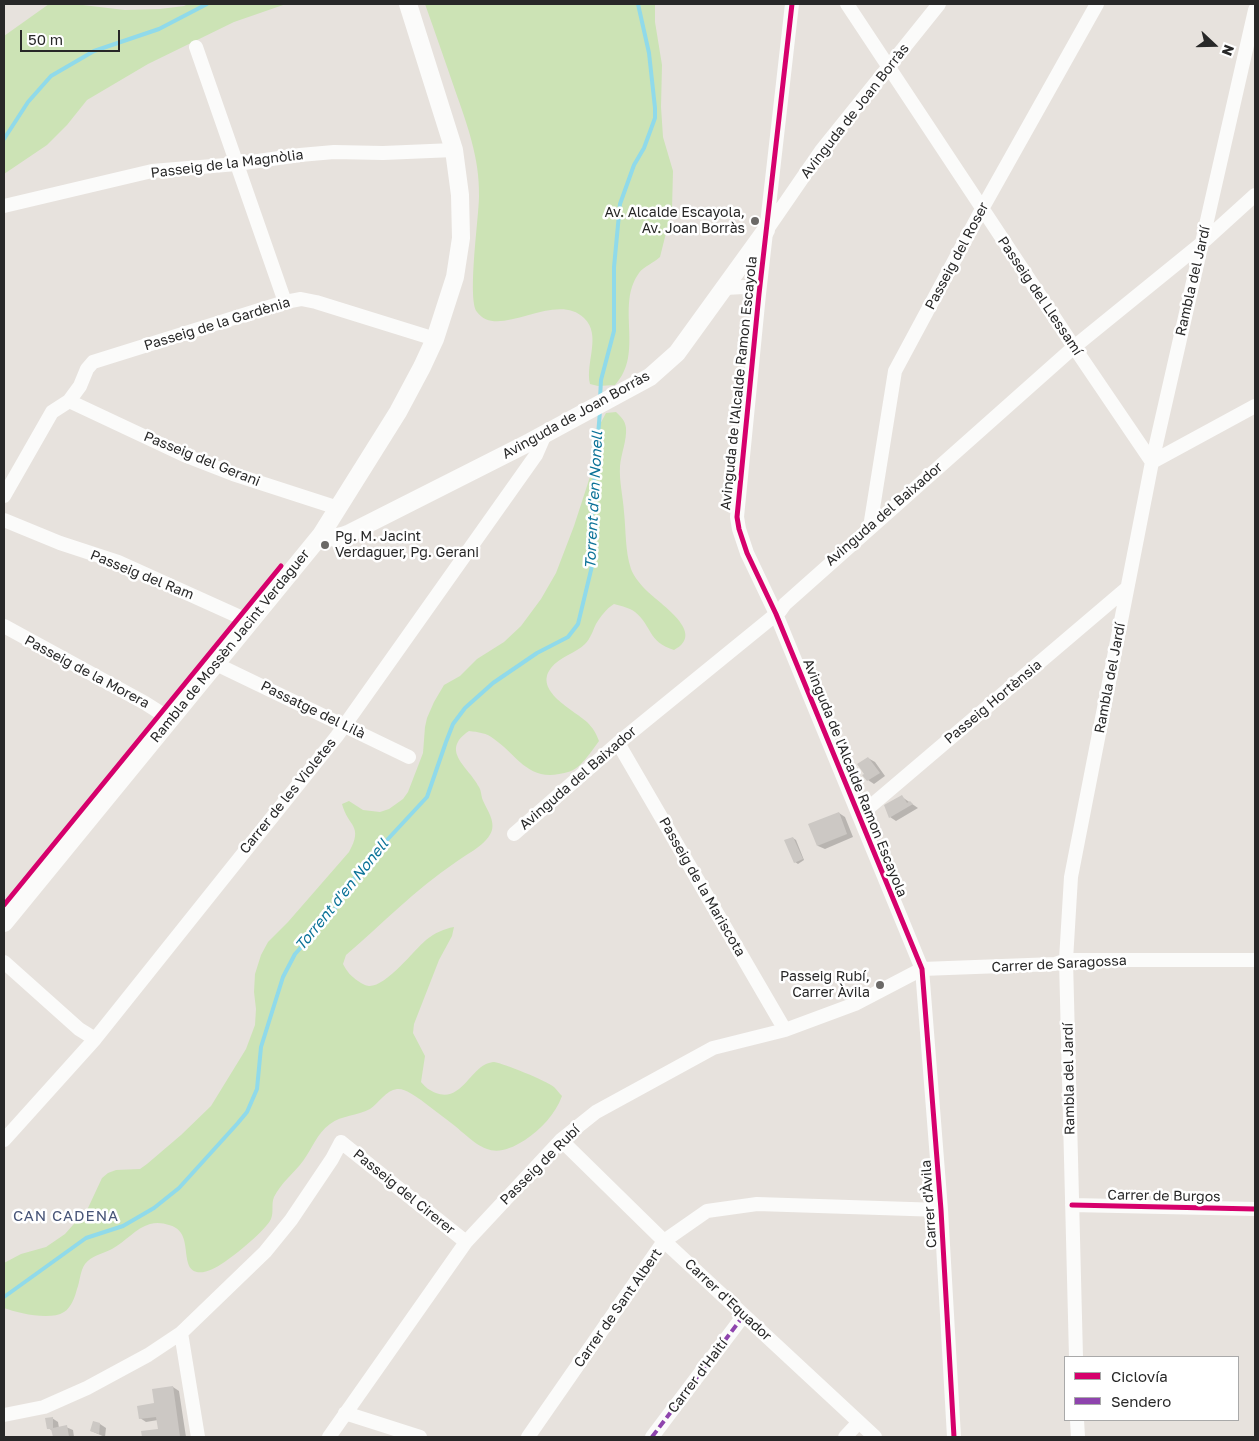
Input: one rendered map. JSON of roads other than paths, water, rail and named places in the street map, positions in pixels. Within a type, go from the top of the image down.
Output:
[{"type":"street","name":"Rambla de Mossèn Jacint Verdaguer","points":[[4,923],[321,534],[398,412],[422,368],[435,339],[455,277],[461,238],[460,195],[454,150],[408,4]]},
{"type":"street","name":"Avinguda de l'Alcalde Ramon Escayola","points":[[792,4],[771,182],[737,517],[747,553],[776,614],[922,969]]},
{"type":"street","name":"Passeig del Llessamí","points":[[847,4],[888,69],[1152,462]]},
{"type":"street","name":"Avinguda de Joan Borràs","points":[[321,534],[330,538],[348,534],[650,377],[677,353],[821,151],[939,4]]},
{"type":"street","name":"Passeig del Roser","points":[[870,527],[895,371],[982,209],[1096,4]]},
{"type":"street","name":"Rambla del Jardí","points":[[1076,1356],[1066,960],[1071,877],[1152,462],[1255,10]]},
{"type":"street","points":[[196,47],[285,302]]},
{"type":"street","name":"Passeig de la Magnòlia","points":[[4,206],[152,171],[237,164],[334,152],[384,153],[454,150]]},
{"type":"street","points":[[771,182],[778,190],[791,193]]},
{"type":"street","name":"Avinguda del Baixador","points":[[514,834],[618,743],[776,614],[813,578],[1074,347],[1202,243],[1255,195]]},
{"type":"street","points":[[725,288],[744,287],[759,294]]},
{"type":"street","name":"Passeig de la Gardènia","points":[[69,400],[80,386],[87,369],[93,362],[285,302],[301,299],[435,339]]},
{"type":"street","points":[[4,496],[52,412],[69,400]]},
{"type":"street","name":"Passeig del Gerani","points":[[69,400],[184,455],[243,477],[338,508]]},
{"type":"street","points":[[1152,462],[1255,406]]},
{"type":"street","name":"Carrer de les Violetes","points":[[4,1140],[95,1039],[345,725],[536,455],[546,432]]},
{"type":"street","name":"Passeig del Ram","points":[[4,520],[60,543],[118,562],[250,622]]},
{"type":"street","name":"Passeig Hortènsia","points":[[859,816],[1127,588]]},
{"type":"street","name":"Passeig de la Morera","points":[[4,626],[145,703],[170,720]]},
{"type":"street","name":"Passatge del Lilà","points":[[216,664],[409,757]]},
{"type":"street","name":"Passeig de la Mariscota","points":[[618,743],[785,1030]]},
{"type":"street","name":"Carrer de Saragossa","points":[[922,969],[1055,964],[1066,960],[1255,960]]},
{"type":"street","points":[[4,962],[79,1029],[95,1039]]},
{"type":"street","name":"Passeig de Rubí","points":[[329,1437],[466,1242],[561,1140],[596,1112],[713,1048],[785,1030],[855,1004],[922,969]]},
{"type":"street","name":"Carrer d'Àvila","points":[[922,969],[941,1210],[954,1437]]},
{"type":"street","name":"Carrer d'Equador","points":[[561,1140],[664,1241],[875,1437]]},
{"type":"street","name":"Passeig del Cirerer","points":[[181,1333],[265,1252],[291,1220],[332,1159],[341,1142],[466,1242]]},
{"type":"street","name":"Carrer de Sant Albert","points":[[528,1437],[664,1241],[707,1211],[757,1204],[941,1210]]},
{"type":"street","name":"Carrer de Burgos","points":[[1072,1205],[1255,1208]]},
{"type":"street","name":"Carrer d'Haití","points":[[652,1437],[744,1315]]},
{"type":"street","points":[[4,1415],[44,1407],[87,1388],[148,1355],[181,1333],[198,1437]]},
{"type":"street","points":[[345,1413],[420,1437]]},
{"type":"street","points":[[1077,1421],[1078,1437]]},
{"type":"street","points":[[845,1437],[859,1422]]},
{"type":"waterway","points":[[4,139],[28,102],[51,76],[94,51],[159,29],[207,4]]},
{"type":"waterway","name":"Torrent d'en Nonell","points":[[600,399],[601,380],[614,331],[614,267],[620,204],[634,165],[644,148],[655,118],[649,53],[638,4]]},
{"type":"waterway","name":"Torrent d'en Nonell","points":[[4,1297],[86,1238],[123,1226],[154,1208],[179,1188],[237,1124],[247,1112],[257,1089],[261,1047],[283,977],[295,954],[333,912],[361,868],[427,797],[453,724],[465,708],[493,683],[537,653],[568,637],[578,624],[592,566],[592,508],[600,411]]},
{"type":"place","name":"Av. Alcalde Escayola, Av. Joan Borràs","points":[[755,221]]},
{"type":"place","name":"Pg. M. Jacint Verdaguer, Pg. Gerani","points":[[325,545]]},
{"type":"place","name":"Passeig Rubí, Carrer Àvila","points":[[880,985]]},
{"type":"district","name":"CAN CADENA","points":[[66,1216]]}]
